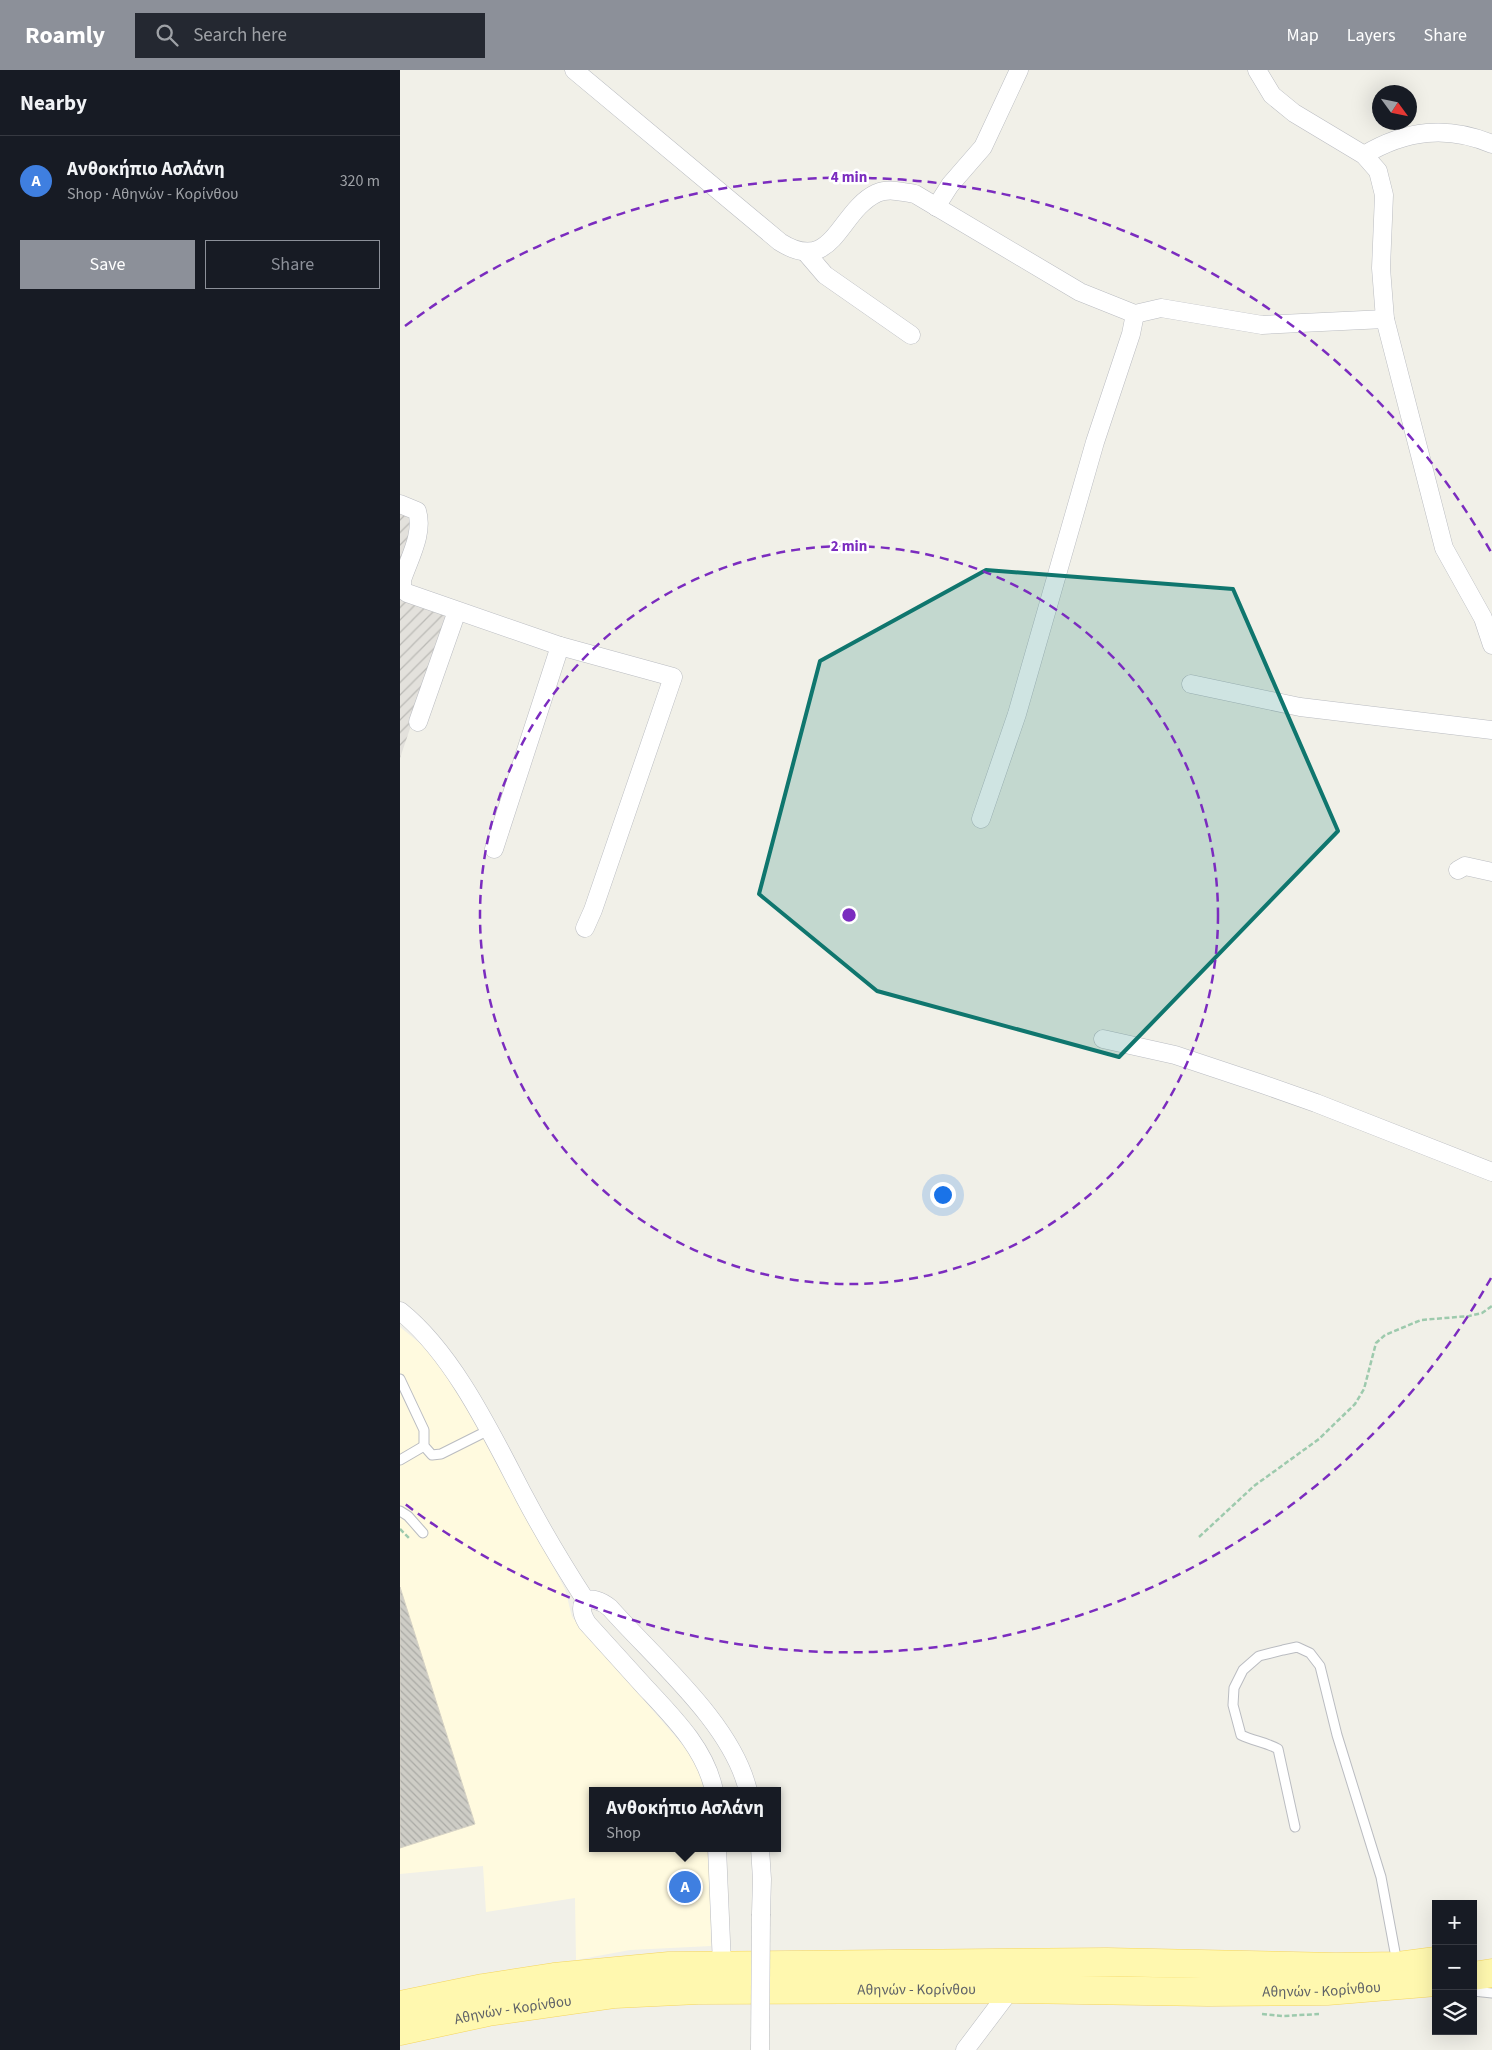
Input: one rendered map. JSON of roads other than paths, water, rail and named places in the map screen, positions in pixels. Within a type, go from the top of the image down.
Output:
[{"type":"main road","points":[[1477,1956],[1492,1954]]},
{"type":"main road","name":"Αθηνών - Κορίνθου","points":[[400,2005],[554,1976],[611,1970],[722,1965],[1107,1962],[1326,1967],[1398,1966],[1432,1976]]},
{"type":"main road","points":[[1477,1975],[1492,1973]]},
{"type":"main road","name":"Αθηνών - Κορίνθου","points":[[400,2031],[488,2012],[615,1994],[698,1990],[1327,1991],[1432,1977]]},
{"type":"street","points":[[574,70],[780,242],[794,251],[807,254],[821,248],[835,236],[863,202],[879,192],[898,190],[915,194],[1080,292],[1135,314],[1161,308],[1262,326],[1385,318]]},
{"type":"street","points":[[936,207],[950,185],[983,148],[1019,70]]},
{"type":"street","points":[[1257,70],[1272,95],[1294,113],[1364,154],[1378,170],[1384,195],[1381,268],[1385,318],[1444,548],[1483,618],[1492,645]]},
{"type":"street","points":[[1364,154],[1410,134],[1440,131],[1478,138],[1492,144]]},
{"type":"street","points":[[807,254],[825,275],[911,335]]},
{"type":"street","points":[[981,819],[1020,705],[1095,442],[1131,334],[1135,314]]},
{"type":"street","points":[[400,504],[417,511],[420,521],[419,532],[402,580],[402,588],[407,593],[560,646],[673,677],[585,928]]},
{"type":"street","points":[[418,722],[457,611]]},
{"type":"street","points":[[494,849],[560,646]]},
{"type":"street","points":[[1191,684],[1300,707],[1492,730]]},
{"type":"street","points":[[1458,870],[1465,866],[1492,872]]},
{"type":"street","points":[[1104,1039],[1175,1055],[1262,1084],[1332,1109],[1492,1172]]},
{"type":"street","points":[[400,1310],[427,1335],[443,1356],[489,1430],[541,1528],[586,1601]]},
{"type":"street","points":[[713,1787],[706,1763],[692,1741],[586,1623],[582,1615],[582,1606],[586,1601],[593,1598],[601,1600],[610,1608],[694,1699],[721,1732],[736,1757],[747,1787]]},
{"type":"street","points":[[717,1852],[722,1965]]},
{"type":"street","points":[[760,1852],[762,1879],[760,2050]]},
{"type":"street","points":[[965,2050],[1011,1989]]},
{"type":"lane","points":[[400,1379],[424,1430],[424,1446],[432,1455],[442,1454],[489,1430]]},
{"type":"lane","points":[[400,1460],[424,1446]]},
{"type":"lane","points":[[400,1511],[408,1516],[423,1533]]},
{"type":"lane","points":[[1295,1827],[1278,1749],[1265,1742],[1252,1740],[1241,1735],[1233,1705],[1234,1688],[1243,1670],[1259,1656],[1297,1647],[1310,1653],[1320,1666],[1337,1735],[1381,1877],[1398,1966]]},
{"type":"lane","points":[[1477,1991],[1492,1993]]},
{"type":"place","name":"Ανθοκήπιο Ασλάνη","points":[[685,1887]]}]
